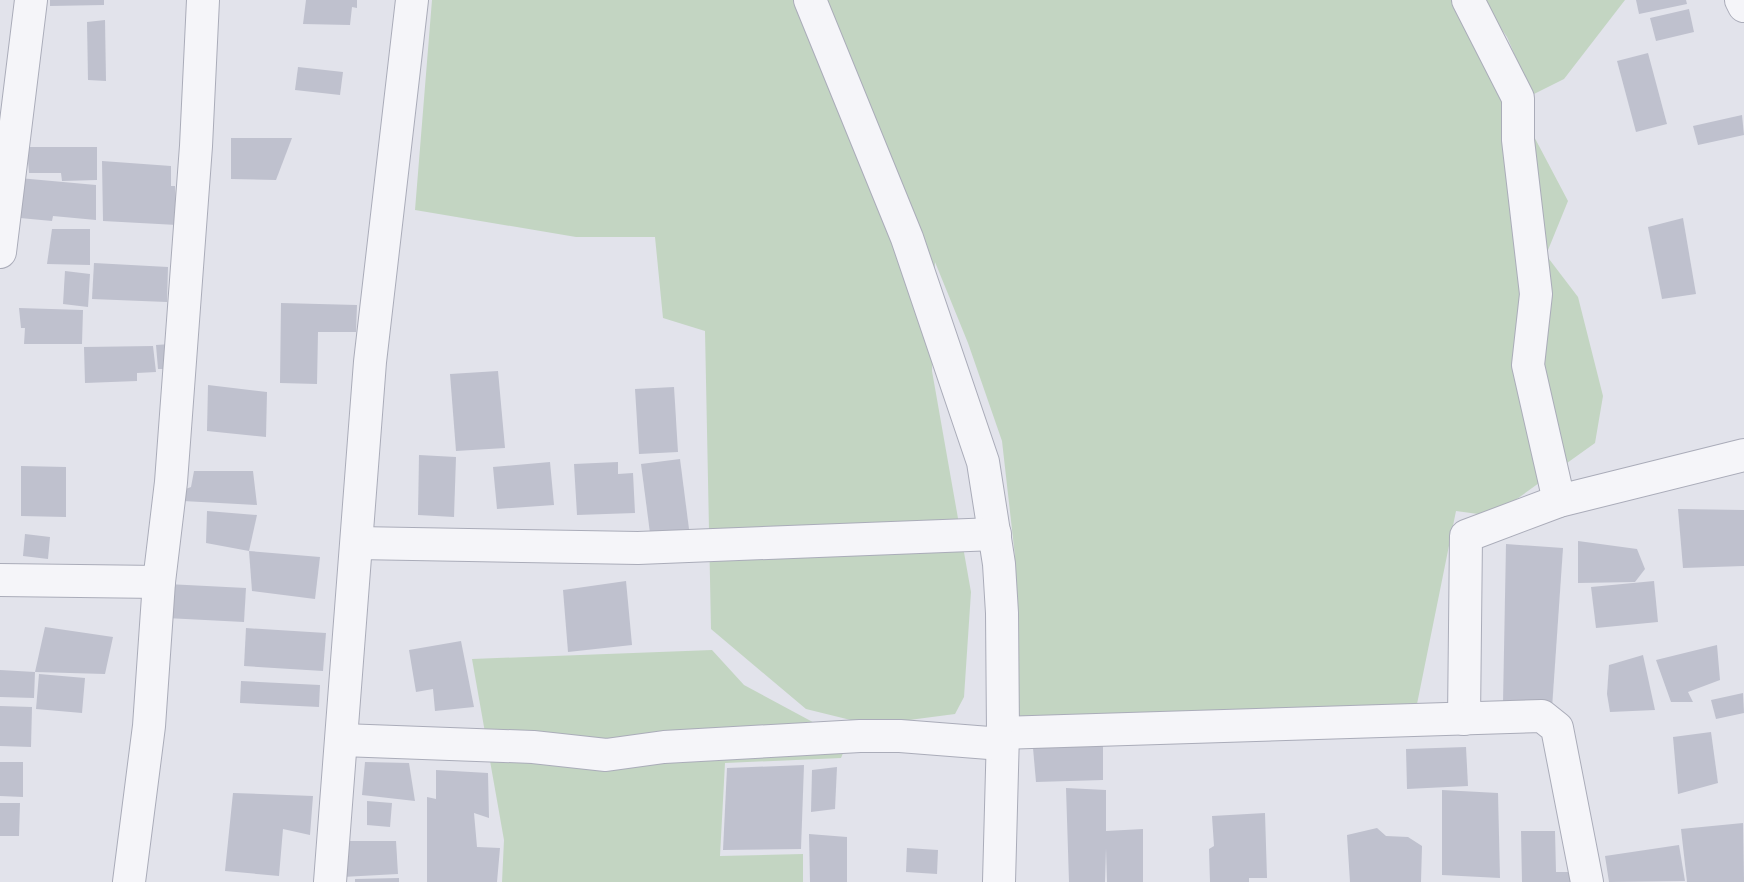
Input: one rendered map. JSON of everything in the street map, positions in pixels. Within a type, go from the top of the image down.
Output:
[{"type":"street","points":[[0,252],[32,0]]},
{"type":"street","points":[[129,882],[149,726],[159,582],[173,459],[196,146],[203,0]]},
{"type":"street","points":[[330,882],[370,362],[412,0]]},
{"type":"street","points":[[810,0],[907,238],[983,462],[995,534],[1001,593],[1002,739],[999,882]]},
{"type":"street","points":[[1468,0],[1518,98],[1518,140],[1536,294],[1527,365],[1559,501]]},
{"type":"street","points":[[1741,0],[1744,6]]},
{"type":"street","points":[[1464,719],[1466,536],[1559,501],[1744,455]]},
{"type":"street","points":[[357,543],[638,548],[995,534]]},
{"type":"street","points":[[0,580],[159,582]]},
{"type":"street","points":[[342,740],[533,747],[606,754],[664,747],[860,736],[1002,739],[1542,716],[1557,728],[1587,882]]},
{"type":"green space","points":[[432,0],[1462,0],[1568,201],[1546,255],[1578,297],[1603,396],[1595,443],[1493,516],[1456,511],[1417,704],[1008,730],[1015,556],[1002,441],[968,343],[935,262],[932,371],[971,592],[964,697],[955,714],[871,725],[806,709],[711,629],[705,331],[663,318],[655,237],[576,237],[415,210]]},
{"type":"green space","points":[[1481,0],[1625,0],[1564,79],[1532,95],[1507,37]]},
{"type":"green space","points":[[712,650],[744,685],[848,741],[841,758],[725,763],[720,856],[803,854],[803,882],[502,882],[504,840],[472,659]]},
{"type":"building","points":[[50,0],[104,0],[104,5],[50,6]]},
{"type":"building","points":[[306,0],[357,0],[357,8],[352,7],[350,25],[303,24]]},
{"type":"building","points":[[1636,0],[1686,0],[1687,4],[1639,14]]},
{"type":"building","points":[[1689,9],[1694,32],[1656,41],[1650,18]]},
{"type":"building","points":[[105,20],[106,81],[88,80],[87,22]]},
{"type":"building","points":[[1648,53],[1667,124],[1636,132],[1617,61]]},
{"type":"building","points":[[298,67],[343,72],[340,95],[295,90]]},
{"type":"building","points":[[1742,115],[1744,135],[1698,145],[1693,126]]},
{"type":"building","points":[[231,138],[292,138],[276,180],[231,179]]},
{"type":"building","points":[[27,147],[97,147],[97,180],[62,181],[61,173],[29,173]]},
{"type":"building","points":[[102,161],[171,166],[171,186],[175,186],[177,225],[103,221]]},
{"type":"building","points":[[19,178],[96,185],[96,220],[53,216],[52,221],[20,218]]},
{"type":"building","points":[[1683,218],[1696,294],[1662,299],[1648,227]]},
{"type":"building","points":[[52,229],[90,229],[90,265],[47,264]]},
{"type":"building","points":[[94,263],[168,267],[167,302],[92,299]]},
{"type":"building","points":[[65,271],[90,274],[88,307],[63,304]]},
{"type":"building","points":[[281,303],[357,305],[356,332],[318,332],[317,384],[280,383]]},
{"type":"building","points":[[19,308],[83,310],[82,344],[24,344],[25,328],[21,328]]},
{"type":"building","points":[[171,344],[173,369],[158,369],[156,345]]},
{"type":"building","points":[[153,346],[156,372],[137,373],[137,381],[85,383],[84,347]]},
{"type":"building","points":[[498,371],[505,448],[456,451],[450,374]]},
{"type":"building","points":[[208,385],[267,392],[266,437],[207,431]]},
{"type":"building","points":[[674,387],[678,452],[639,454],[635,389]]},
{"type":"building","points":[[419,455],[456,457],[454,517],[418,515]]},
{"type":"building","points":[[680,459],[689,529],[650,533],[641,464]]},
{"type":"building","points":[[550,462],[554,505],[497,509],[493,467]]},
{"type":"building","points":[[618,462],[618,474],[633,473],[635,513],[577,515],[574,464]]},
{"type":"building","points":[[21,466],[66,467],[66,517],[21,516]]},
{"type":"building","points":[[194,471],[253,471],[257,505],[183,501],[183,490],[191,487]]},
{"type":"building","points":[[1678,509],[1744,510],[1744,566],[1683,568]]},
{"type":"building","points":[[207,511],[257,515],[249,551],[206,543]]},
{"type":"building","points":[[25,534],[50,537],[48,559],[23,556]]},
{"type":"building","points":[[1578,541],[1637,549],[1645,569],[1635,582],[1578,583]]},
{"type":"building","points":[[1506,544],[1563,548],[1552,708],[1503,703]]},
{"type":"building","points":[[249,551],[320,557],[315,599],[252,591]]},
{"type":"building","points":[[626,581],[632,645],[568,652],[563,590]]},
{"type":"building","points":[[1654,581],[1658,622],[1596,628],[1591,587]]},
{"type":"building","points":[[167,584],[246,588],[244,622],[166,618]]},
{"type":"building","points":[[45,627],[113,637],[105,674],[35,672]]},
{"type":"building","points":[[246,628],[326,633],[323,671],[244,666]]},
{"type":"building","points":[[461,641],[474,707],[435,711],[433,689],[416,692],[409,650]]},
{"type":"building","points":[[1717,645],[1720,680],[1688,692],[1693,702],[1671,702],[1656,660]]},
{"type":"building","points":[[1643,655],[1655,710],[1610,712],[1607,694],[1609,665]]},
{"type":"building","points":[[0,670],[35,672],[34,698],[0,697]]},
{"type":"building","points":[[39,674],[85,678],[82,713],[36,709]]},
{"type":"building","points":[[241,681],[320,685],[319,707],[240,703]]},
{"type":"building","points":[[1743,693],[1744,713],[1716,719],[1711,700]]},
{"type":"building","points":[[0,706],[32,707],[31,747],[0,746]]},
{"type":"building","points":[[1711,732],[1718,783],[1678,794],[1673,737]]},
{"type":"building","points":[[1103,744],[1103,780],[1036,782],[1033,748]]},
{"type":"building","points":[[1466,747],[1468,786],[1407,789],[1406,749]]},
{"type":"building","points":[[0,762],[23,762],[23,797],[0,796]]},
{"type":"building","points":[[365,762],[409,763],[415,801],[362,795]]},
{"type":"building","points":[[804,765],[801,849],[723,850],[727,768]]},
{"type":"building","points":[[837,767],[835,809],[811,812],[812,770]]},
{"type":"building","points":[[436,770],[488,773],[489,818],[474,813],[477,847],[500,848],[497,882],[427,882],[427,797],[436,799]]},
{"type":"building","points":[[1066,788],[1106,790],[1106,831],[1143,829],[1143,882],[1107,882],[1106,848],[1105,882],[1069,882]]},
{"type":"building","points":[[1442,790],[1498,793],[1500,878],[1442,875]]},
{"type":"building","points":[[233,793],[313,796],[310,835],[283,829],[279,876],[225,871]]},
{"type":"building","points":[[367,801],[392,803],[390,827],[367,825]]},
{"type":"building","points":[[0,803],[20,803],[19,836],[0,836]]},
{"type":"building","points":[[1265,813],[1267,878],[1249,878],[1249,882],[1210,882],[1209,849],[1214,846],[1212,816]]},
{"type":"building","points":[[1743,823],[1744,882],[1687,882],[1681,829]]},
{"type":"building","points":[[1377,828],[1386,836],[1408,837],[1422,846],[1421,882],[1350,882],[1347,835]]},
{"type":"building","points":[[1521,831],[1555,831],[1556,872],[1581,872],[1581,882],[1522,882]]},
{"type":"building","points":[[809,834],[847,837],[847,882],[810,882]]},
{"type":"building","points":[[342,841],[396,841],[398,874],[342,877]]},
{"type":"building","points":[[1679,845],[1685,881],[1609,882],[1605,856]]},
{"type":"building","points":[[907,848],[938,850],[937,874],[906,872]]},
{"type":"building","points":[[399,878],[399,882],[355,882],[355,879]]}]
